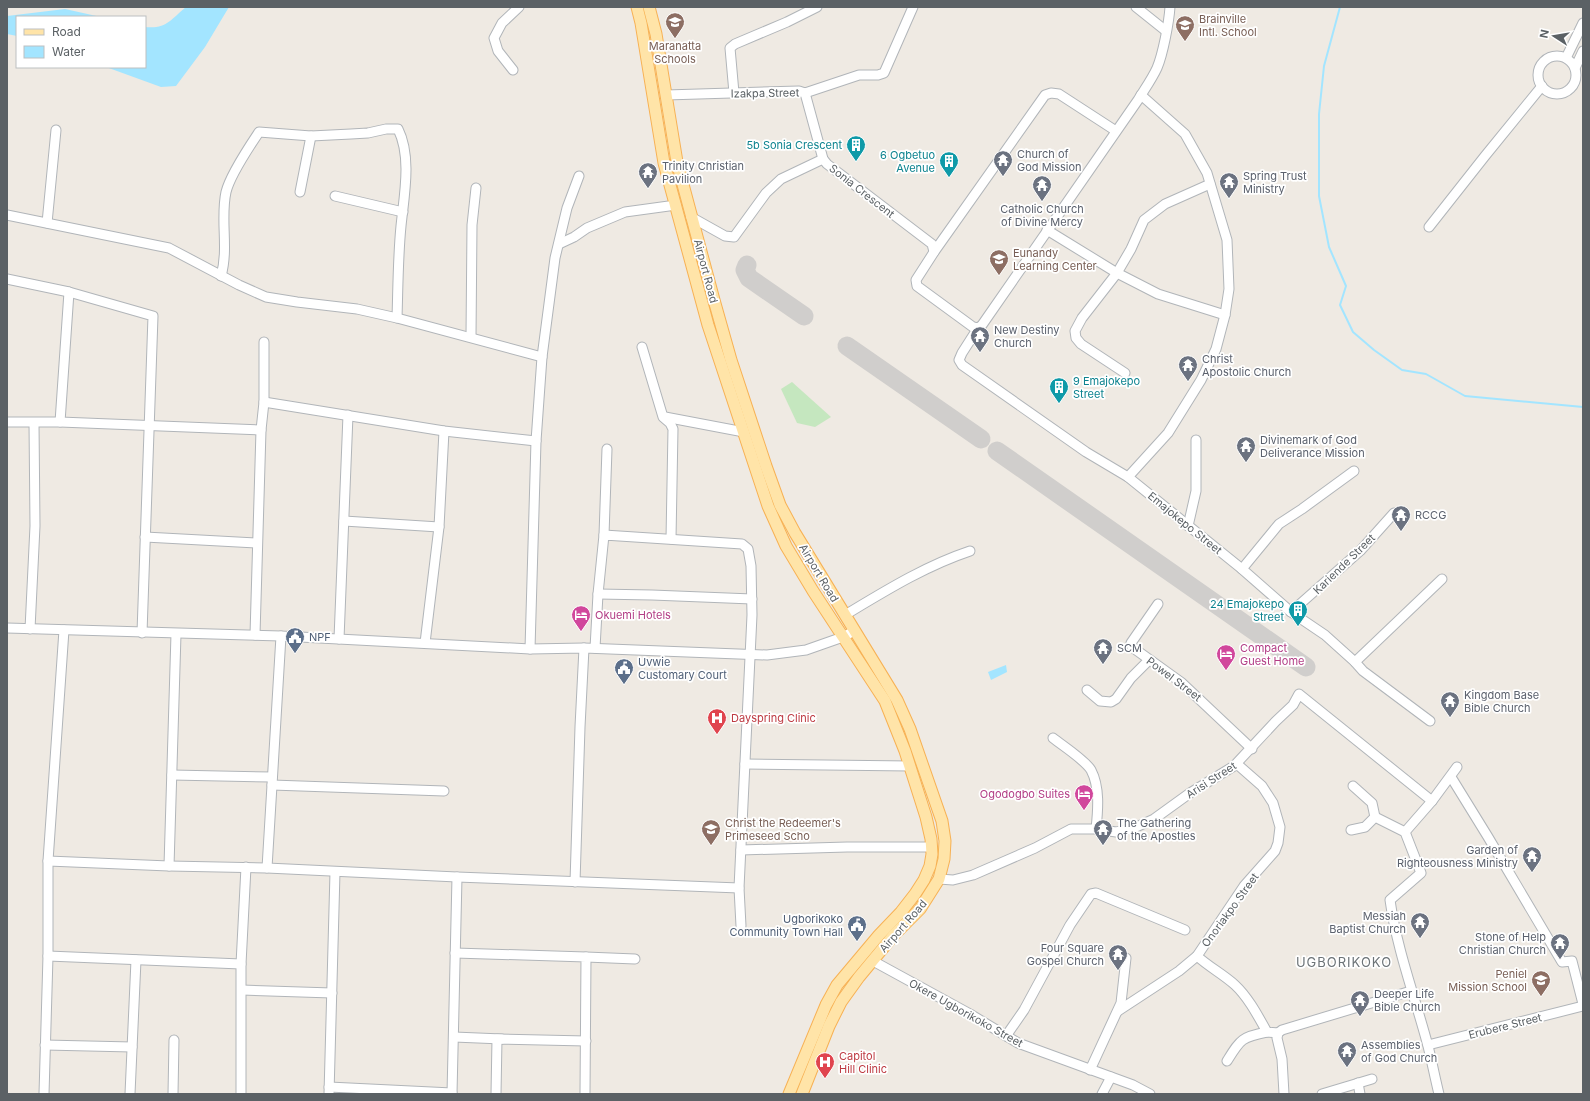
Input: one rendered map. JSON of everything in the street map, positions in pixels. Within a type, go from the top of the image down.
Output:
[{"type":"main road","name":"Airport Road","points":[[637,7],[641,23],[664,163],[708,324],[726,362],[780,505],[795,533],[897,700],[910,729],[942,821],[945,841],[944,859],[939,879],[920,909],[893,936],[850,989],[829,1026],[802,1094]]},
{"type":"main road","name":"Airport Road","points":[[649,7],[677,162],[744,432],[768,506],[786,546],[885,701],[910,766],[931,838],[932,847],[930,866],[924,880],[915,894],[837,985],[826,1005],[789,1094]]},
{"type":"street","points":[[513,70],[498,51],[494,38],[502,23],[519,7]]},
{"type":"street","points":[[734,94],[730,48],[735,44],[787,22],[817,7]]},
{"type":"street","name":"Izakpa Street","points":[[666,95],[799,91],[805,93],[859,75],[878,75],[884,73],[912,7]]},
{"type":"street","points":[[1136,7],[1166,31]]},
{"type":"street","points":[[1116,131],[1059,94],[1051,93],[1045,96],[934,252],[916,280],[918,286],[973,327],[978,328],[982,325],[1141,95],[1157,67],[1170,7]]},
{"type":"street","points":[[1566,58],[1583,23]]},
{"type":"street","points":[[1575,68],[1583,51]]},
{"type":"street","points":[[1559,56],[1566,58],[1575,68],[1577,75],[1576,82],[1567,92],[1553,94],[1542,86],[1539,80],[1538,73],[1541,66],[1545,60],[1552,57],[1559,56]]},
{"type":"street","points":[[1429,227],[1542,86]]},
{"type":"street","name":"Sonia Crescent","points":[[805,93],[823,159],[827,164],[932,244],[934,252]]},
{"type":"street","points":[[1128,477],[1168,433],[1201,380],[1216,349],[1225,315],[1228,289],[1227,240],[1207,173],[1184,134],[1141,95]]},
{"type":"street","points":[[221,276],[225,262],[226,192],[232,178],[259,132],[312,136],[368,133],[386,129],[398,129],[402,136],[406,176],[403,212],[400,226],[397,318]]},
{"type":"street","points":[[47,223],[56,130]]},
{"type":"street","points":[[300,192],[312,136]]},
{"type":"street","points":[[691,217],[725,236],[734,237],[766,193],[781,179],[823,159]]},
{"type":"street","points":[[530,649],[536,441],[542,357],[555,258],[567,208],[579,176]]},
{"type":"street","points":[[1125,373],[1081,344],[1076,338],[1075,331],[1082,318],[1117,273],[1131,249],[1144,220],[1165,204],[1210,184]]},
{"type":"street","points":[[471,337],[472,225],[476,188]]},
{"type":"street","points":[[335,196],[403,212]]},
{"type":"street","points":[[558,244],[574,237],[587,228],[625,212],[676,205]]},
{"type":"street","points":[[7,215],[169,248],[221,276],[266,297],[357,310],[397,318],[542,357]]},
{"type":"street","points":[[1047,230],[1117,273],[1158,294],[1225,315]]},
{"type":"street","points":[[7,280],[69,292],[153,316],[142,633]]},
{"type":"street","points":[[60,422],[69,292]]},
{"type":"street","name":"Emajokepo Street","points":[[978,328],[962,353],[959,360],[962,365],[1086,452],[1128,477],[1242,569],[1291,612],[1325,635],[1363,671],[1430,721]]},
{"type":"street","points":[[255,635],[261,430],[264,402],[264,342]]},
{"type":"street","points":[[642,347],[663,417],[670,423],[673,429],[671,539]]},
{"type":"street","points":[[264,402],[444,431],[536,441]]},
{"type":"street","points":[[339,639],[348,415]]},
{"type":"street","points":[[663,417],[744,432]]},
{"type":"street","points":[[7,422],[60,422],[261,430]]},
{"type":"street","points":[[30,629],[35,526],[34,423]]},
{"type":"street","points":[[425,643],[439,527],[444,431]]},
{"type":"street","points":[[1188,526],[1196,491],[1196,440]]},
{"type":"street","points":[[595,648],[598,594],[604,535],[607,449]]},
{"type":"street","points":[[1242,569],[1279,524],[1302,509],[1354,470]]},
{"type":"street","name":"Kariende Street","points":[[1291,612],[1360,552],[1394,513]]},
{"type":"street","points":[[344,521],[439,527]]},
{"type":"street","points":[[604,535],[742,544],[748,550],[752,566],[752,599],[739,888],[741,926]]},
{"type":"street","points":[[145,537],[257,543]]},
{"type":"street","points":[[845,615],[904,580],[946,559],[970,551]]},
{"type":"street","points":[[1355,662],[1442,579]]},
{"type":"street","points":[[598,594],[752,599]]},
{"type":"street","name":"Powel Street","points":[[1158,604],[1131,643],[1132,647],[1182,682],[1252,749]]},
{"type":"street","points":[[7,628],[281,636],[530,649],[595,648],[767,655],[806,650],[854,631]]},
{"type":"street","points":[[44,1094],[48,956],[48,862],[64,630]]},
{"type":"street","points":[[169,866],[176,634]]},
{"type":"street","points":[[267,868],[281,636]]},
{"type":"street","points":[[575,882],[584,648]]},
{"type":"street","points":[[1086,690],[1100,701],[1111,702],[1116,699],[1131,678],[1149,660]]},
{"type":"street","name":"Arisi Street","points":[[939,879],[953,880],[973,875],[1071,830],[1096,829],[1116,832],[1134,828],[1154,819],[1237,764],[1276,721],[1293,705],[1299,694],[1432,801]]},
{"type":"street","points":[[1053,738],[1076,755],[1091,769],[1098,801],[1096,829]]},
{"type":"street","points":[[745,764],[910,766]]},
{"type":"street","name":"Onoriakpo Street","points":[[1118,1012],[1179,971],[1197,956],[1244,886],[1275,851],[1278,843],[1280,827],[1273,803],[1262,786],[1237,764]]},
{"type":"street","points":[[1405,832],[1432,801],[1457,767]]},
{"type":"street","points":[[172,775],[444,791]]},
{"type":"street","points":[[1451,777],[1562,962],[1572,961],[1583,1005]]},
{"type":"street","points":[[1353,786],[1372,803],[1375,817]]},
{"type":"street","points":[[1351,830],[1365,827],[1375,817]]},
{"type":"street","points":[[1375,817],[1405,832],[1421,873],[1390,900],[1393,920],[1411,991],[1428,1045],[1439,1094]]},
{"type":"street","points":[[741,850],[847,847],[932,847]]},
{"type":"street","points":[[48,862],[246,867],[739,888]]},
{"type":"street","points":[[241,1094],[241,964],[246,867]]},
{"type":"street","points":[[336,872],[329,1090],[452,1094],[457,877]]},
{"type":"street","points":[[1006,1036],[1024,1010],[1070,925],[1091,894],[1096,893],[1185,930]]},
{"type":"street","points":[[455,953],[635,959]]},
{"type":"street","points":[[48,956],[241,964]]},
{"type":"street","points":[[1197,956],[1204,963],[1235,985],[1258,1015],[1267,1032]]},
{"type":"street","points":[[584,1094],[586,1041],[586,957]]},
{"type":"street","points":[[1090,1070],[1121,1003],[1126,958]]},
{"type":"street","points":[[130,1094],[136,960]]},
{"type":"street","name":"Okere Ugborikoko Street","points":[[873,961],[970,1014],[1018,1043],[1133,1085],[1150,1094]]},
{"type":"street","points":[[242,990],[332,993]]},
{"type":"street","points":[[1284,1094],[1282,1059],[1276,1038],[1278,1033],[1282,1030],[1411,991]]},
{"type":"street","name":"Erubere Street","points":[[1428,1045],[1583,1005]]},
{"type":"street","points":[[1227,1062],[1240,1041],[1256,1034],[1267,1032],[1278,1033]]},
{"type":"street","points":[[454,1037],[586,1041]]},
{"type":"street","points":[[496,1094],[497,1039],[507,1039]]},
{"type":"street","points":[[173,1094],[174,1040]]},
{"type":"street","points":[[45,1045],[132,1047]]},
{"type":"street","points":[[1102,1094],[1111,1077]]},
{"type":"street","points":[[1322,1094],[1372,1079]]},
{"type":"street","points":[[1358,1083],[1360,1094]]},
{"type":"green space","points":[[792,382],[831,417],[815,427],[797,423],[781,389]]},
{"type":"water","points":[[186,7],[229,7],[205,47],[176,86],[161,87],[109,68],[146,68],[146,27],[158,27],[172,20]]},
{"type":"water","points":[[65,9],[96,16],[16,16],[16,36],[7,34],[7,16]]},
{"type":"water","points":[[1006,665],[1007,672],[991,680],[988,672]]},
{"type":"waterway","points":[[1340,7],[1324,66],[1319,114],[1319,196],[1329,247],[1346,286],[1340,305],[1353,332],[1374,350],[1402,370],[1426,374],[1465,396],[1583,407]]},
{"type":"taxiway","points":[[747,265],[745,270],[749,278],[804,316]]},
{"type":"taxiway","points":[[847,346],[981,439]]},
{"type":"taxiway","points":[[997,451],[1306,667]]},
{"type":"place","name":"Maranatta Schools","points":[[675,39]]},
{"type":"place","name":"Brainville Intl. School","points":[[1185,42]]},
{"type":"place","name":"5b Sonia Crescent","points":[[856,162]]},
{"type":"place","name":"Church of God Mission","points":[[1003,177]]},
{"type":"place","name":"6 Ogbetuo Avenue","points":[[949,178]]},
{"type":"place","name":"Trinity Christian Pavilion","points":[[648,189]]},
{"type":"place","name":"Spring Trust Ministry","points":[[1229,199]]},
{"type":"place","name":"Catholic Church of Divine Mercy","points":[[1042,202]]},
{"type":"place","name":"Eunandy Learning Center","points":[[999,276]]},
{"type":"place","name":"New Destiny Church","points":[[980,353]]},
{"type":"place","name":"Christ Apostolic Church","points":[[1188,382]]},
{"type":"place","name":"9 Emajokepo Street","points":[[1059,404]]},
{"type":"place","name":"Divinemark of God Deliverance Mission","points":[[1246,463]]},
{"type":"place","name":"RCCG","points":[[1401,532]]},
{"type":"place","name":"24 Emajokepo Street","points":[[1298,627]]},
{"type":"place","name":"Okuemi Hotels","points":[[581,632]]},
{"type":"place","name":"NPF","points":[[295,654]]},
{"type":"place","name":"SCM","points":[[1103,665]]},
{"type":"place","name":"Compact Guest Home","points":[[1226,671]]},
{"type":"place","name":"Uvwie Customary Court","points":[[624,685]]},
{"type":"place","name":"Kingdom Base Bible Church","points":[[1450,718]]},
{"type":"place","name":"Dayspring Clinic","points":[[717,735]]},
{"type":"place","name":"Ogodogbo Suites","points":[[1084,811]]},
{"type":"place","name":"Christ the Redeemer's Primeseed Scho","points":[[711,846]]},
{"type":"place","name":"The Gathering of the Apostles","points":[[1103,846]]},
{"type":"place","name":"Garden of Righteousness Ministry","points":[[1532,873]]},
{"type":"place","name":"Messiah Baptist Church","points":[[1420,939]]},
{"type":"place","name":"Ugborikoko Community Town Hall","points":[[857,942]]},
{"type":"place","name":"Stone of Help Christian Church","points":[[1560,960]]},
{"type":"place","name":"Four Square Gospel Church","points":[[1118,971]]},
{"type":"place","name":"Peniel Mission School","points":[[1541,997]]},
{"type":"place","name":"Deeper Life Bible Church","points":[[1360,1017]]},
{"type":"place","name":"Assemblies of God Church","points":[[1347,1068]]},
{"type":"place","name":"Capitol Hill Clinic","points":[[825,1079]]},
{"type":"district","name":"UGBORIKOKO","points":[[1344,962]]}]
